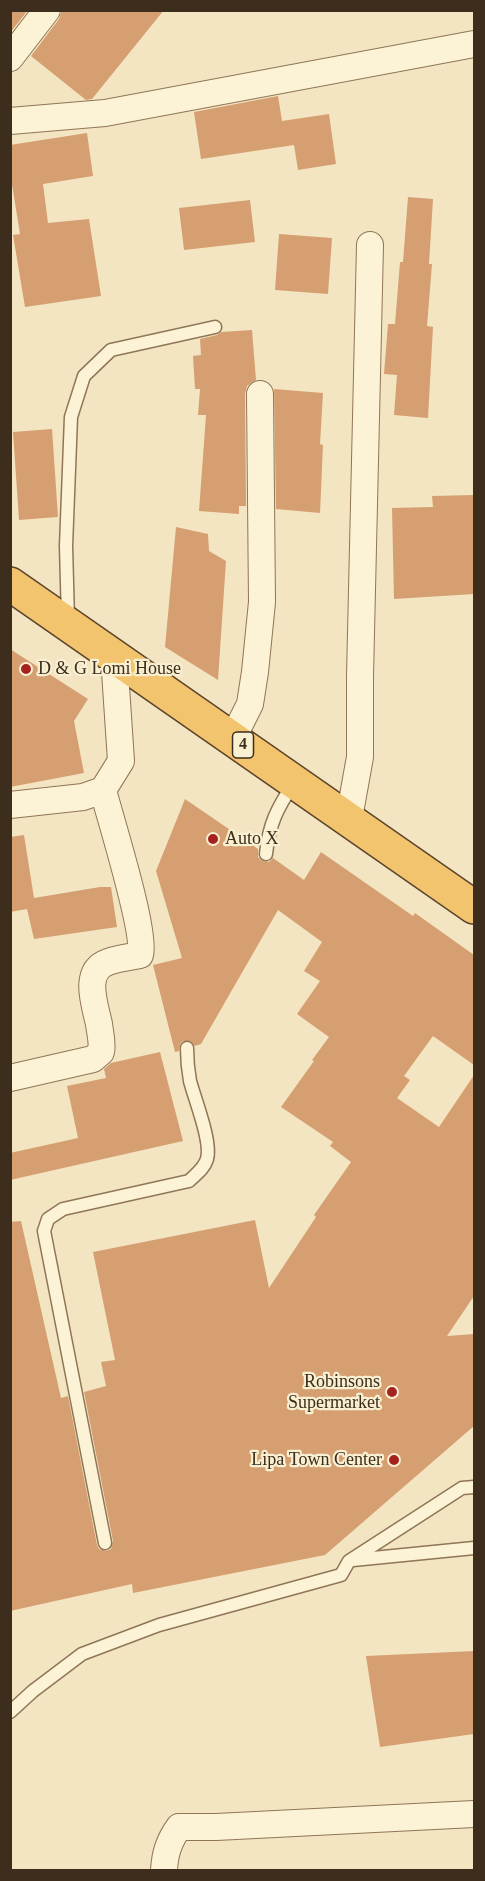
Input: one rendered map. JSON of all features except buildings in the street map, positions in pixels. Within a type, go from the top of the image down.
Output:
[{"type":"highway","name":"4","points":[[10,584],[474,907]]},
{"type":"street","points":[[10,58],[47,10]]},
{"type":"street","points":[[10,121],[105,113],[474,44]]},
{"type":"street","points":[[349,818],[360,757],[370,245]]},
{"type":"street","points":[[233,738],[250,704],[262,603],[260,394]]},
{"type":"street","points":[[10,805],[83,797],[103,790],[122,761],[114,657]]},
{"type":"street","points":[[10,1078],[93,1059],[102,1052],[92,979],[97,968],[107,962],[140,955],[142,949],[138,923],[103,790]]},
{"type":"street","points":[[164,1870],[165,1852],[171,1837],[179,1827],[474,1814]]},
{"type":"lane","points":[[68,624],[66,546],[70,417],[84,376],[111,350],[215,327]]},
{"type":"lane","points":[[266,854],[270,825],[276,810],[295,781]]},
{"type":"lane","points":[[105,1543],[44,1231],[48,1219],[63,1209],[189,1181],[202,1170],[207,1159],[208,1147],[190,1081],[187,1048]]},
{"type":"lane","points":[[10,1712],[33,1691],[82,1654],[159,1625],[341,1575],[349,1561],[462,1488],[474,1487]]},
{"type":"lane","points":[[349,1561],[474,1548]]},
{"type":"place","name":"D & G Lomi House","points":[[26,669]]},
{"type":"place","name":"Auto X","points":[[213,839]]},
{"type":"place","name":"Robinsons Supermarket","points":[[392,1392]]},
{"type":"place","name":"Lipa Town Center","points":[[394,1460]]}]
